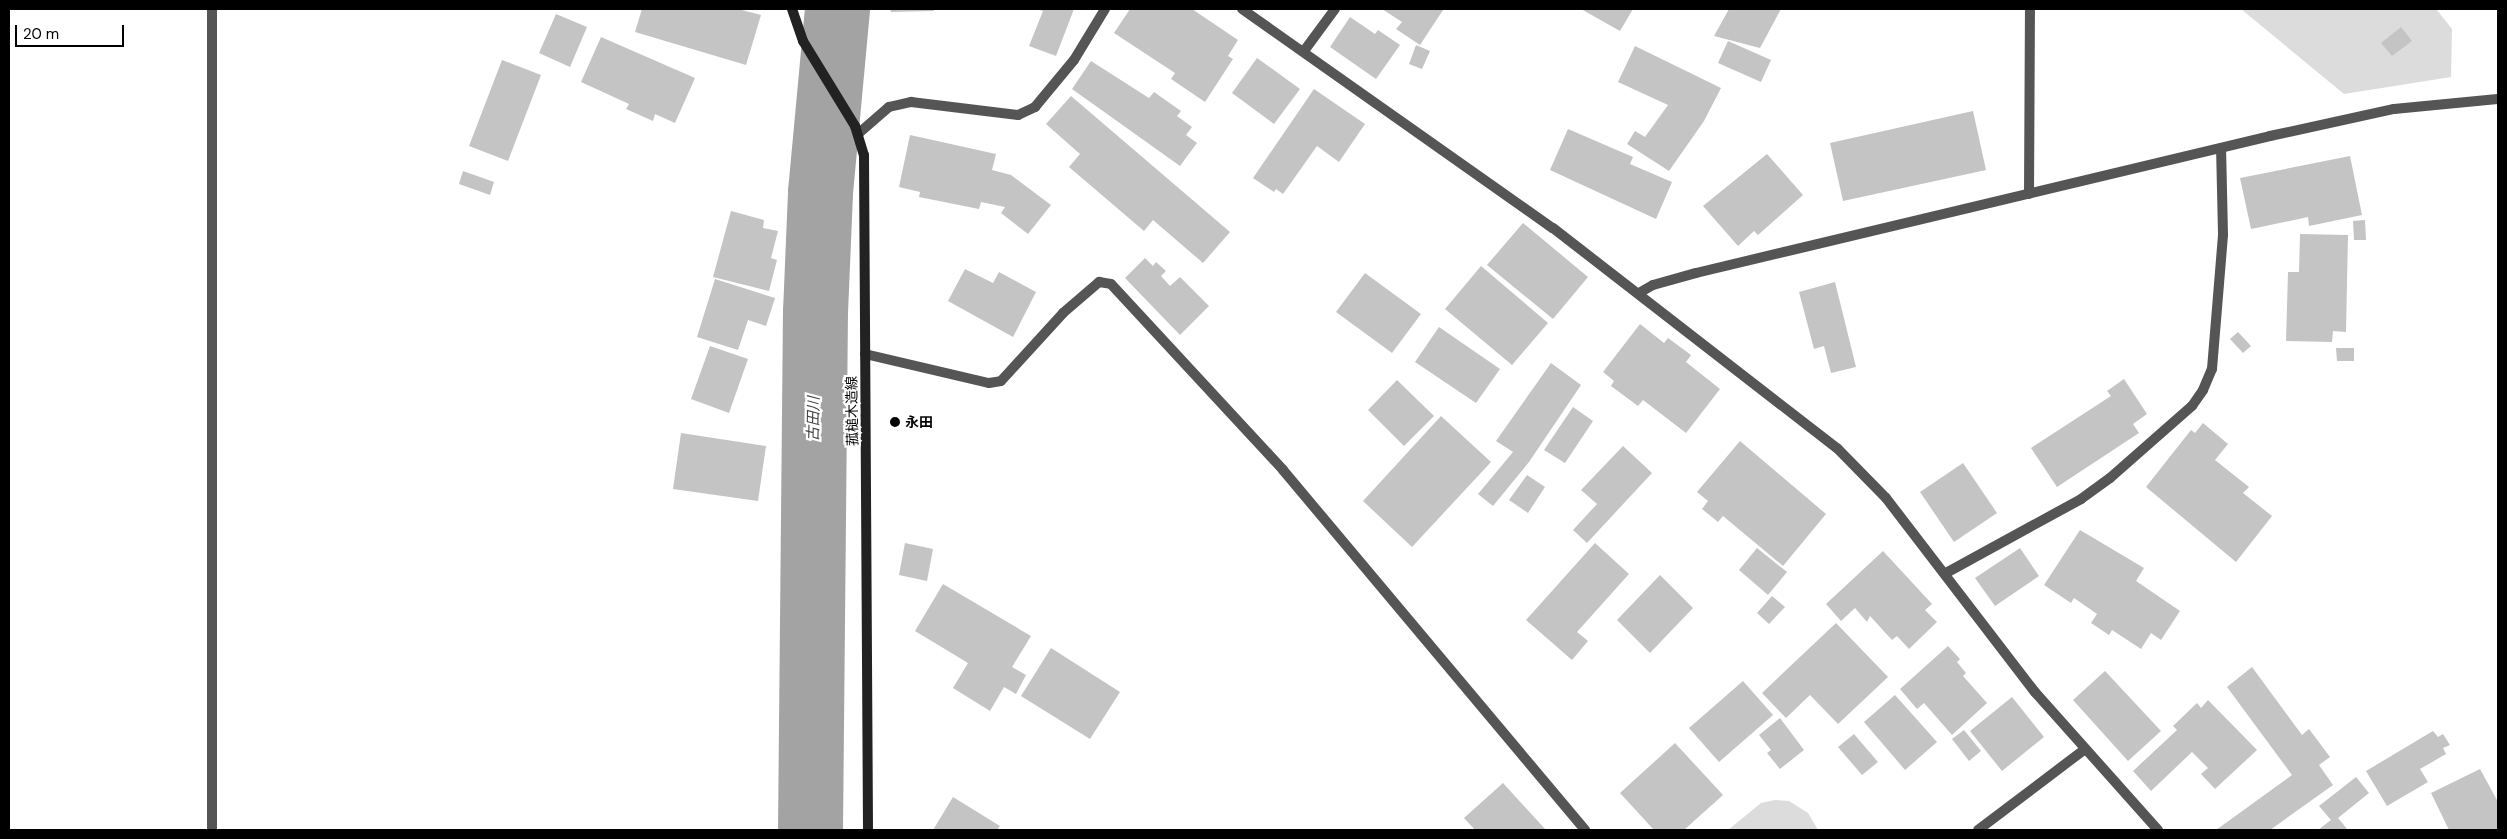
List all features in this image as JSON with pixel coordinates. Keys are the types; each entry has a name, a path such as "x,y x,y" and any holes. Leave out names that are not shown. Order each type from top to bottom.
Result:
{"main road":[{"name":"菰槌木造線","path":"792,9 803,41 857,129 864,155 866,207 868,830"}],"street":[{"path":"212,9 212,830"},
{"path":"857,129 889,107 911,102 1018,115 1035,107 1074,60 1104,9"},
{"path":"1242,9 1304,51 1639,293 1837,448 1886,498 1946,573 2035,692 2158,830"},
{"path":"1304,51 1335,9"},
{"path":"2029,194 2030,9"},
{"path":"1639,293 1653,285 1696,273 2221,148 2394,109 2498,99"},
{"path":"1946,573 2073,503 2110,478 2192,406 2203,390 2212,369 2221,252 2224,190 2221,148"},
{"path":"865,354 989,383 1001,381 1063,313 1099,282 1111,284 1283,470 1585,830"},
{"path":"1978,830 2085,749"}],"shaded area":[{"path":"2241,9 2436,9 2452,29 2451,77 2344,94"},
{"path":"1775,800 1789,801 1808,813 1818,830 1728,830 1761,803"}],"building":[{"path":"642,9 738,9 761,15 746,65 635,32"},
{"path":"890,9 934,9 934,11 891,12"},
{"path":"1037,9 1074,9 1056,56 1029,46 1043,11"},
{"path":"1130,9 1192,9 1238,40 1228,56 1233,59 1205,102 1171,79 1175,73 1114,33"},
{"path":"1382,9 1443,10 1420,45 1396,29 1402,22"},
{"path":"1581,9 1633,9 1620,31"},
{"path":"1729,9 1781,9 1760,48 1714,36"},
{"path":"556,14 587,27 570,67 539,53"},
{"path":"1350,17 1375,34 1378,30 1400,45 1376,79 1330,47"},
{"path":"2401,27 2412,41 2392,56 2381,43"},
{"path":"601,37 695,78 675,123 655,114 653,121 626,109 629,104 581,82"},
{"path":"1728,41 1771,60 1761,82 1718,63"},
{"path":"1416,45 1430,51 1422,69 1409,64"},
{"path":"1635,46 1721,88 1704,121 1669,171 1627,144 1635,131 1645,137 1668,105 1618,82"},
{"path":"1257,58 1300,89 1274,124 1232,93"},
{"path":"502,60 541,75 508,161 469,146"},
{"path":"1091,61 1149,98 1154,92 1181,111 1177,116 1192,127 1186,135 1197,143 1180,166 1072,89"},
{"path":"1314,89 1365,124 1339,162 1317,146 1283,194 1276,189 1274,192 1253,178"},
{"path":"1071,96 1230,232 1203,263 1153,220 1144,231 1069,167 1080,154 1046,124"},
{"path":"1973,111 1986,170 1843,201 1830,143"},
{"path":"1568,129 1633,157 1630,164 1672,182 1656,219 1550,170"},
{"path":"910,135 996,154 992,170 1011,175 1051,205 1028,234 1001,213 1005,207 981,202 979,209 919,197 920,192 899,187"},
{"path":"1767,154 1803,195 1758,235 1754,231 1738,246 1703,206"},
{"path":"2350,156 2362,215 2309,226 2308,217 2251,229 2240,178"},
{"path":"463,171 494,182 490,195 459,184"},
{"path":"731,211 764,220 763,228 778,231 771,258 777,260 769,291 713,277"},
{"path":"2365,220 2366,240 2354,240 2353,221"},
{"path":"1523,223 1588,277 1553,319 1487,265"},
{"path":"2300,234 2348,235 2346,332 2333,331 2332,342 2286,341 2288,272 2299,272"},
{"path":"1145,258 1153,266 1156,262 1166,271 1161,276 1170,286 1180,277 1209,306 1180,335 1125,278"},
{"path":"1481,266 1548,323 1512,365 1445,309"},
{"path":"965,269 993,283 999,272 1036,292 1013,337 948,301"},
{"path":"1365,273 1421,314 1392,353 1336,312"},
{"path":"715,279 775,298 766,326 748,320 738,350 697,337"},
{"path":"1835,282 1856,367 1831,373 1824,346 1814,349 1799,292"},
{"path":"1640,324 1664,343 1668,338 1691,355 1686,362 1720,389 1686,433 1643,400 1638,406 1611,386 1614,381 1603,372"},
{"path":"1439,327 1500,369 1476,403 1415,362"},
{"path":"2238,332 2251,346 2243,353 2230,339"},
{"path":"710,346 748,359 729,413 691,399"},
{"path":"2336,348 2354,348 2354,361 2337,361"},
{"path":"1551,363 1581,385 1529,462 1493,506 1478,494 1513,452 1496,441"},
{"path":"2124,379 2147,414 2133,424 2139,433 2057,487 2031,448 2111,396 2107,391"},
{"path":"1397,380 1434,416 1404,446 1368,410"},
{"path":"1573,407 1593,421 1565,463 1544,450"},
{"path":"1441,416 1491,462 1412,547 1363,501"},
{"path":"2203,423 2228,444 2215,460 2249,487 2243,493 2272,516 2236,562 2146,487 2191,430 2195,433"},
{"path":"681,433 766,446 758,501 673,489"},
{"path":"1740,441 1826,514 1783,566 1723,516 1718,522 1702,509 1708,501 1697,492"},
{"path":"1623,446 1652,473 1587,543 1573,530 1597,504 1581,490"},
{"path":"1963,463 1997,513 1954,542 1920,492"},
{"path":"1527,475 1545,487 1528,513 1509,500"},
{"path":"2080,530 2144,568 2136,581 2180,611 2161,640 2151,633 2141,649 2112,630 2109,635 2091,623 2097,614 2074,598 2071,603 2044,585"},
{"path":"905,543 933,549 927,581 899,575"},
{"path":"1595,543 1629,574 1577,632 1588,641 1572,660 1526,620"},
{"path":"1757,548 1787,572 1768,595 1739,570"},
{"path":"2020,548 2039,576 1995,606 1975,578"},
{"path":"1883,551 1932,604 1925,610 1937,622 1909,649 1897,636 1892,640 1870,616 1867,622 1855,608 1841,621 1826,604"},
{"path":"1660,575 1693,608 1650,653 1617,620"},
{"path":"943,584 1031,636 1012,667 1026,675 1016,694 1004,687 990,711 953,688 968,663 915,631"},
{"path":"1772,596 1785,607 1769,624 1757,613"},
{"path":"1836,623 1888,677 1838,724 1810,695 1786,718 1762,693"},
{"path":"1948,646 1960,659 1957,662 1966,673 1963,676 1987,703 1952,735 1924,703 1917,709 1900,689"},
{"path":"1051,648 1120,692 1090,739 1021,696"},
{"path":"2252,667 2302,735 2309,729 2330,757 2319,765 2333,785 2270,830 2216,830 2292,775 2227,687"},
{"path":"2105,671 2161,731 2128,761 2073,700"},
{"path":"1743,681 1773,715 1719,762 1689,728"},
{"path":"1895,695 1937,742 1905,770 1864,722"},
{"path":"2012,697 2044,737 2002,771 1970,731"},
{"path":"2208,700 2257,750 2215,789 2201,774 2208,768 2192,752 2151,791 2133,771 2177,730 2173,726 2197,703 2201,708"},
{"path":"1780,718 1804,750 1780,769 1767,753 1771,750 1759,735"},
{"path":"1964,730 1981,751 1969,761 1952,739"},
{"path":"2433,731 2438,737 2443,734 2450,745 2443,748 2446,754 2420,769 2428,782 2387,806 2366,771"},
{"path":"1854,734 1878,762 1862,775 1838,747"},
{"path":"1675,743 1723,795 1684,830 1654,830 1620,793"},
{"path":"2480,769 2498,802 2498,830 2449,830 2431,793"},
{"path":"2356,777 2369,793 2338,818 2348,830 2318,830 2331,820 2319,806"},
{"path":"1503,783 1546,830 1475,830 1464,818"},
{"path":"953,797 1000,826 997,830 933,830"}],"waterway":[{"name":"古田川","path":"810,830 815,312 820,192 837,9"}],"place":[{"name":"永田","path":"895,422"}]}
